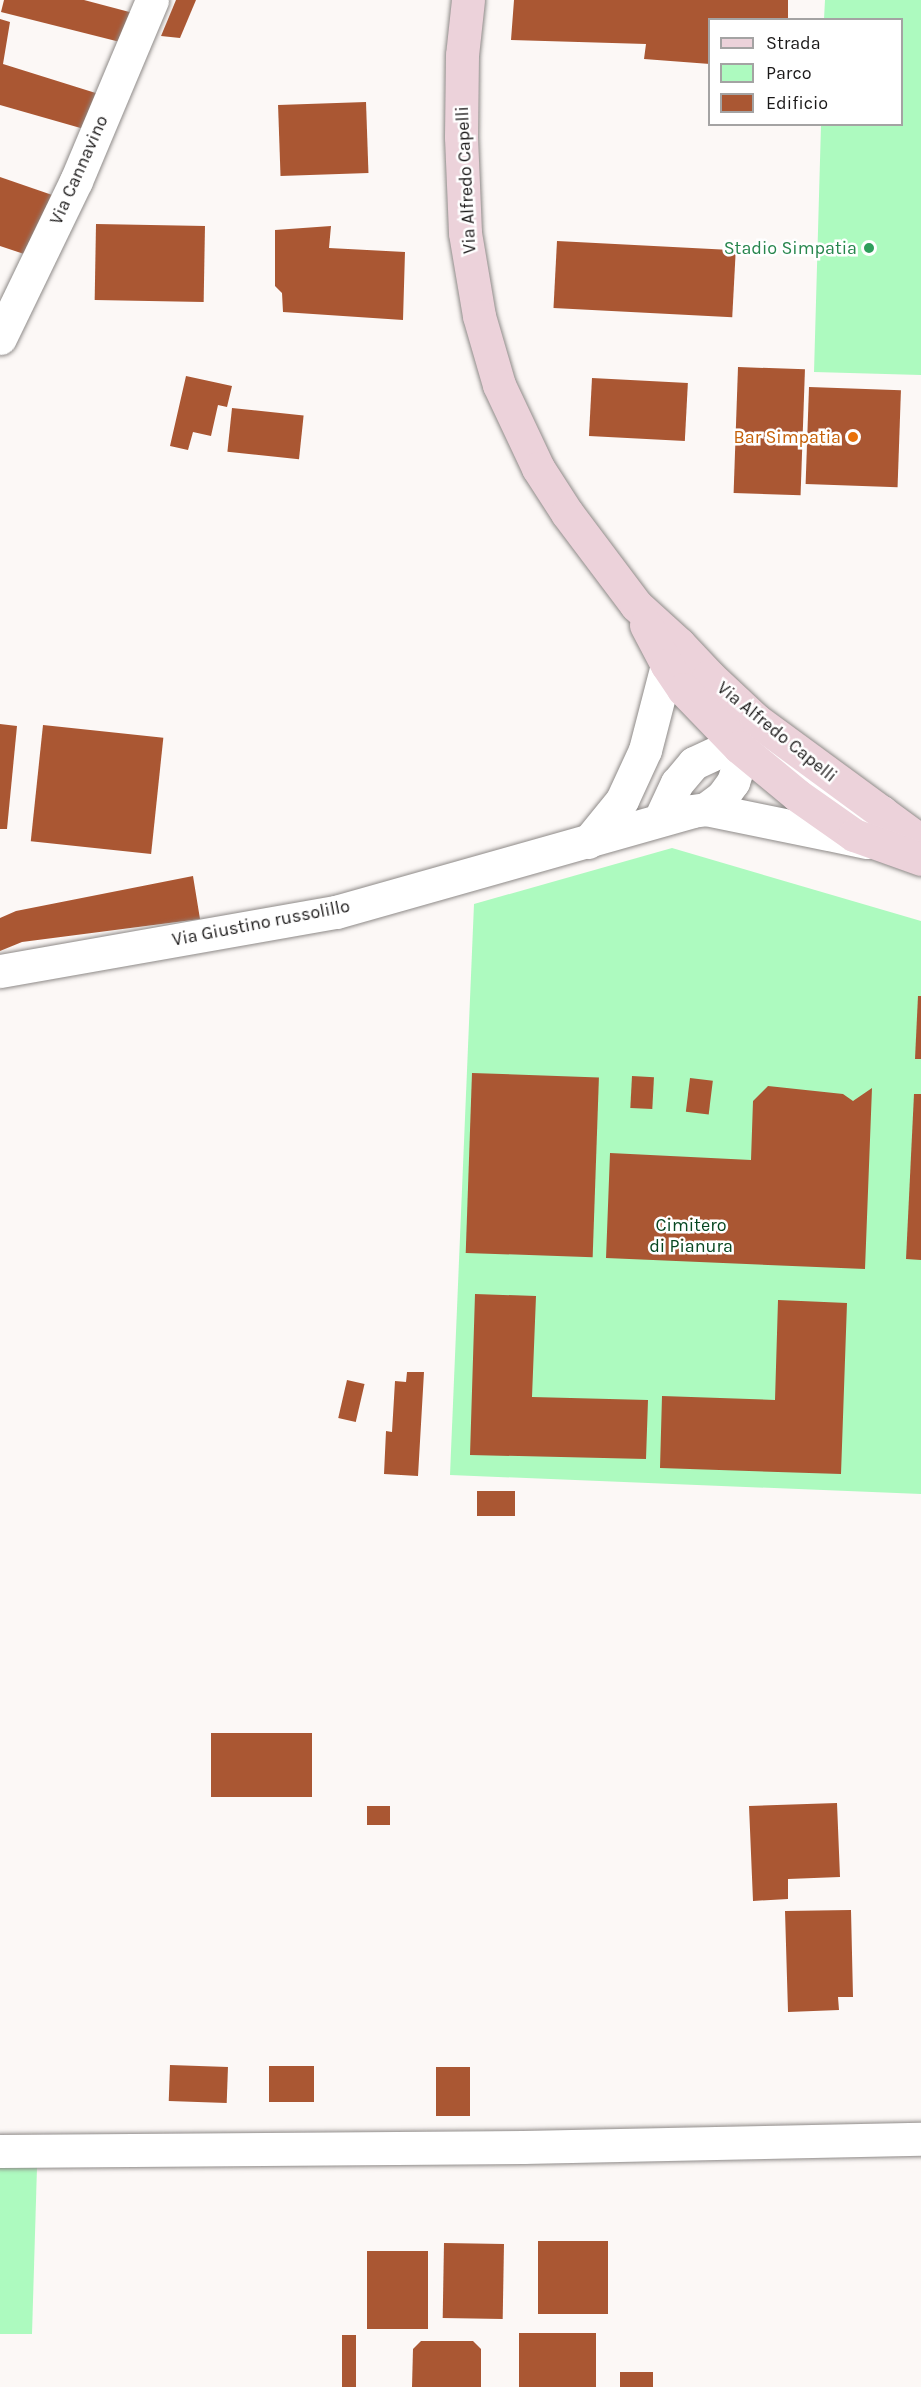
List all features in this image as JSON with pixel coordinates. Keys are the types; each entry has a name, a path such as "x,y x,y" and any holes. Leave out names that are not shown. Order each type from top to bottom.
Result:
{"street":[{"name":"Via Cannavino","path":"0,338 76,181 152,0"},
{"name":"Via Alfredo Capelli","path":"468,0 462,55 461,138 465,232 479,316 499,385 538,468 567,513 673,654 701,710 739,747 797,795 844,828 870,843 921,859"},
{"name":"Via Alfredo Capelli","path":"673,654 756,720 921,841"},
{"path":"588,842 622,800 645,750 673,654"},
{"path":"660,819 677,783 694,763 729,747 739,747 741,758 733,782 722,797 706,809"},
{"name":"Via Alfredo Capelli","path":"739,747 761,750 780,760 839,801 854,808 883,812"},
{"path":"706,809 870,843"},
{"name":"Via Giustino russolillo","path":"0,971 336,912 409,889 588,842 660,819 706,809"},
{"path":"0,2151 535,2146 921,2139"}],"green space":[{"name":"Stadio Simpatia","path":"825,0 921,0 921,375 814,372 821,126 903,126 903,18 824,18"},
{"name":"Cimitero di Pianura","path":"672,848 921,921 921,1494 450,1475 474,904"},
{"path":"37,2167 32,2334 0,2334 0,2168"}],"building":[{"path":"4,0 84,0 137,14 124,43 1,12"},
{"path":"176,0 196,0 180,38 161,36"},
{"path":"514,0 788,0 788,18 708,18 708,64 644,59 646,44 511,40"},
{"path":"0,19 10,22 3,64 102,95 91,131 0,105"},
{"path":"366,102 368,173 281,176 278,105"},
{"path":"0,177 58,197 27,255 0,246"},
{"path":"96,224 205,226 204,302 95,300"},
{"path":"331,226 329,248 405,252 403,320 283,312 282,293 275,286 275,230"},
{"path":"557,241 736,250 732,317 553,308"},
{"path":"738,367 805,369 801,495 734,493"},
{"path":"186,376 232,386 227,407 218,405 211,436 193,432 188,450 170,446"},
{"path":"592,378 688,383 685,441 589,436"},
{"name":"Bar Simpatia","path":"809,387 901,390 898,487 806,484"},
{"path":"232,408 304,416 299,459 227,452"},
{"path":"0,724 17,726 7,829 0,829"},
{"path":"43,725 163,738 151,854 31,841"},
{"path":"193,876 200,919 22,942 0,951 0,918 16,911"},
{"path":"918,996 921,996 921,1059 915,1059"},
{"path":"472,1073 599,1077 593,1257 466,1253"},
{"path":"632,1076 654,1077 652,1109 630,1108"},
{"path":"690,1078 713,1081 709,1115 686,1112"},
{"path":"768,1086 843,1094 853,1101 872,1088 865,1269 606,1258 610,1153 751,1160 753,1101"},
{"path":"914,1094 921,1094 921,1260 906,1259"},
{"path":"475,1294 536,1296 532,1397 648,1400 646,1459 470,1455"},
{"path":"778,1300 847,1303 841,1474 660,1468 662,1396 775,1400"},
{"path":"407,1372 424,1372 418,1476 384,1474 386,1431 392,1432 395,1381 406,1382"},
{"path":"347,1380 365,1384 356,1422 338,1418"},
{"path":"477,1491 515,1491 515,1516 477,1516"},
{"path":"211,1733 312,1733 312,1797 211,1797"},
{"path":"837,1803 840,1877 788,1879 788,1899 753,1901 749,1806"},
{"path":"367,1806 390,1806 390,1825 367,1825"},
{"path":"851,1910 853,1997 838,1997 839,2010 788,2012 785,1911"},
{"path":"170,2065 228,2067 227,2103 169,2101"},
{"path":"269,2066 314,2066 314,2102 269,2102"},
{"path":"436,2067 470,2067 470,2116 436,2116"},
{"path":"538,2241 608,2241 608,2314 538,2314"},
{"path":"444,2243 504,2244 503,2319 443,2318"},
{"path":"367,2251 428,2251 428,2329 367,2329"},
{"path":"519,2333 596,2333 596,2387 519,2387"},
{"path":"342,2335 356,2335 356,2387 342,2387"},
{"path":"421,2341 473,2341 481,2349 481,2387 412,2387 413,2349"},
{"path":"620,2372 653,2372 653,2387 620,2387"}],"place":[{"name":"Stadio Simpatia","path":"869,248"},
{"name":"Bar Simpatia","path":"853,437"}]}
